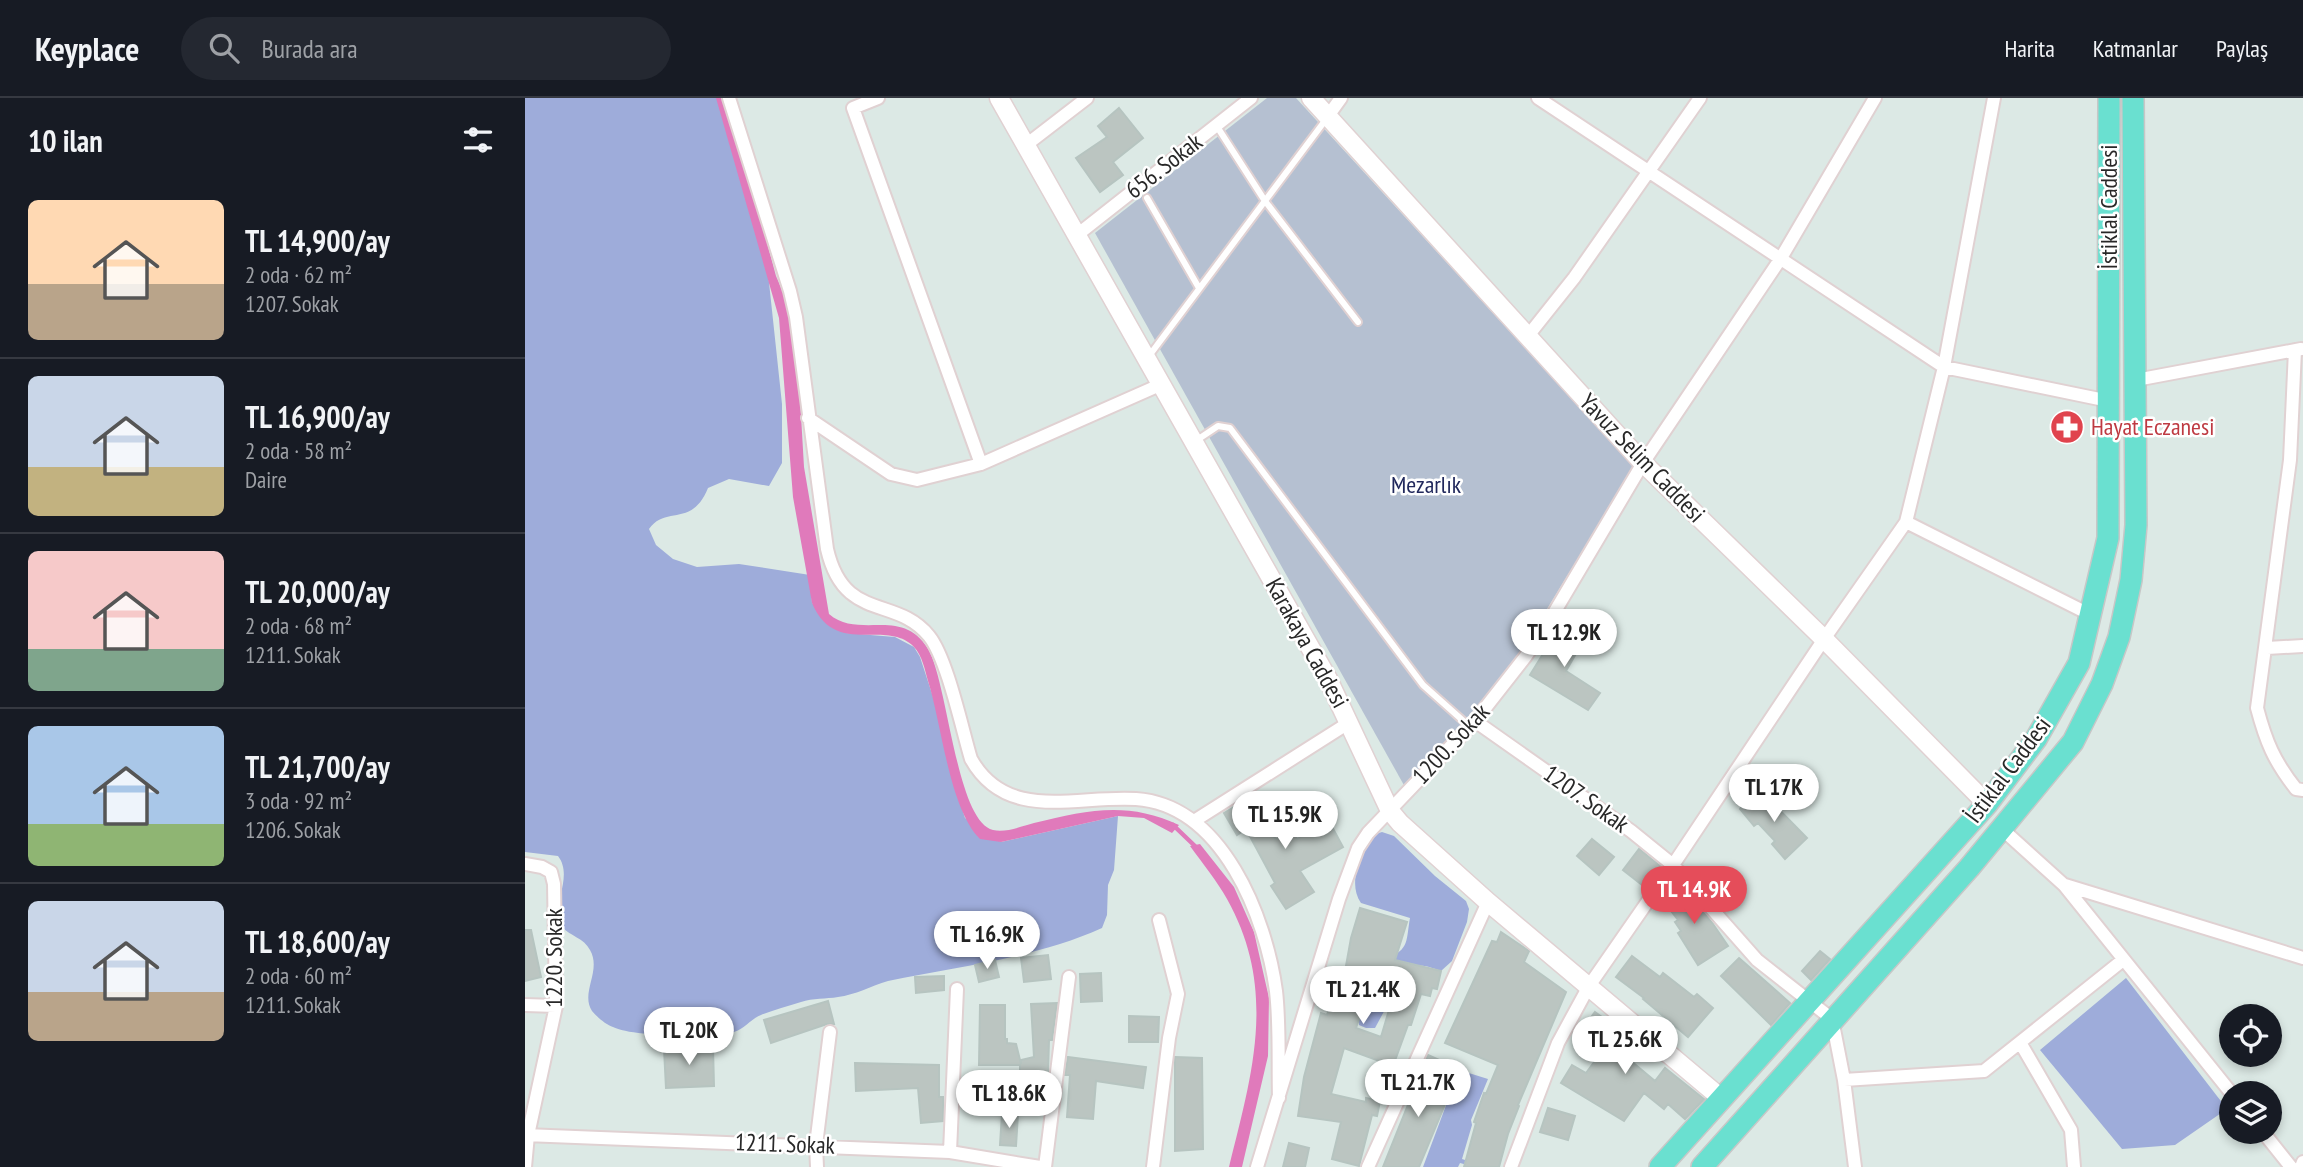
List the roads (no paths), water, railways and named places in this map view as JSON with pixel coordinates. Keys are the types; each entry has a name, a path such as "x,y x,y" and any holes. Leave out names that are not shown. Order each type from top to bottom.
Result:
{"main road":[{"name":"İstiklal Caddesi","path":"1660,1167 1987,804 2036,739 2079,663 2108,538 2109,98"},
{"name":"İstiklal Caddesi","path":"1702,1167 2002,829 2073,742 2102,684 2115,649 2127,601 2133,558 2136,380 2133,98"}],"street":[{"path":"729,98 790,291 800,341 827,549 835,573 857,598 908,619 930,636 942,659 971,759 984,778 1001,792 1023,800 1137,799 1159,804 1194,821 1214,841 1237,873 1268,954 1276,996 1279,1098"},
{"path":"878,98 853,108 981,464"},
{"name":"Karakaya Caddesi","path":"999,98 1328,679 1390,811 1400,824 1488,902 1721,1098"},
{"path":"1026,145 1087,98"},
{"name":"656. Sokak","path":"1077,235 1251,98"},
{"name":"Yavuz Selim Caddesi","path":"1311,98 1643,463 1824,639 1987,804"},
{"path":"1328,116 1341,98"},
{"path":"1538,98 1944,368 2109,401"},
{"path":"1527,337 1574,278 1700,98"},
{"name":"1200. Sokak","path":"1257,1167 1349,868 1358,848 1472,723 1526,656 1643,463 1781,258 1875,98"},
{"path":"1511,1167 1558,1043 1588,986 1906,522 1944,368 1994,98"},
{"path":"2136,380 2299,350 2290,460 2257,708 2276,763 2296,789 2303,790"},
{"path":"808,418 891,474 904,478 930,478 981,464 1162,384"},
{"path":"1906,522 2091,615"},
{"path":"2267,648 2303,646"},
{"path":"1194,821 1350,722"},
{"name":"1207. Sokak","path":"1472,723 1631,831 1673,865 1748,951 1832,1019"},
{"path":"2002,829 2064,885 2221,1081"},
{"name":"1220. Sokak","path":"525,864 542,867 551,872 554,884 556,1006 527,1135 525,1167"},
{"path":"2064,885 2303,958"},
{"path":"1368,1167 1488,902"},
{"path":"1153,1167 1169,1038 1178,994 1159,920"},
{"path":"1844,1080 1984,1071 2123,960"},
{"path":"1045,1167 1069,978"},
{"path":"950,1152 957,989"},
{"path":"525,1005 556,1006"},
{"path":"1832,1019 1844,1080 1855,1167"},
{"path":"817,1167 816,1145 830,1032"},
{"path":"2021,1044 2071,1130 2074,1167"},
{"name":"1211. Sokak","path":"527,1135 950,1152 1040,1167"},
{"path":"2273,1144 2291,1167"},
{"path":"2301,1167 2303,1161"}],"lane":[{"path":"1147,358 1328,116"},
{"path":"1216,125 1265,201 1358,322"},
{"path":"1147,198 1199,288"},
{"path":"1195,442 1218,426 1230,428 1423,685 1472,723"}],"waterway":[{"path":"1173,825 1197,848"}],"place":[{"name":"Hayat Eczanesi","path":"2067,427"}],"park label":[{"name":"Mezarlık","path":"1426,485"}]}
